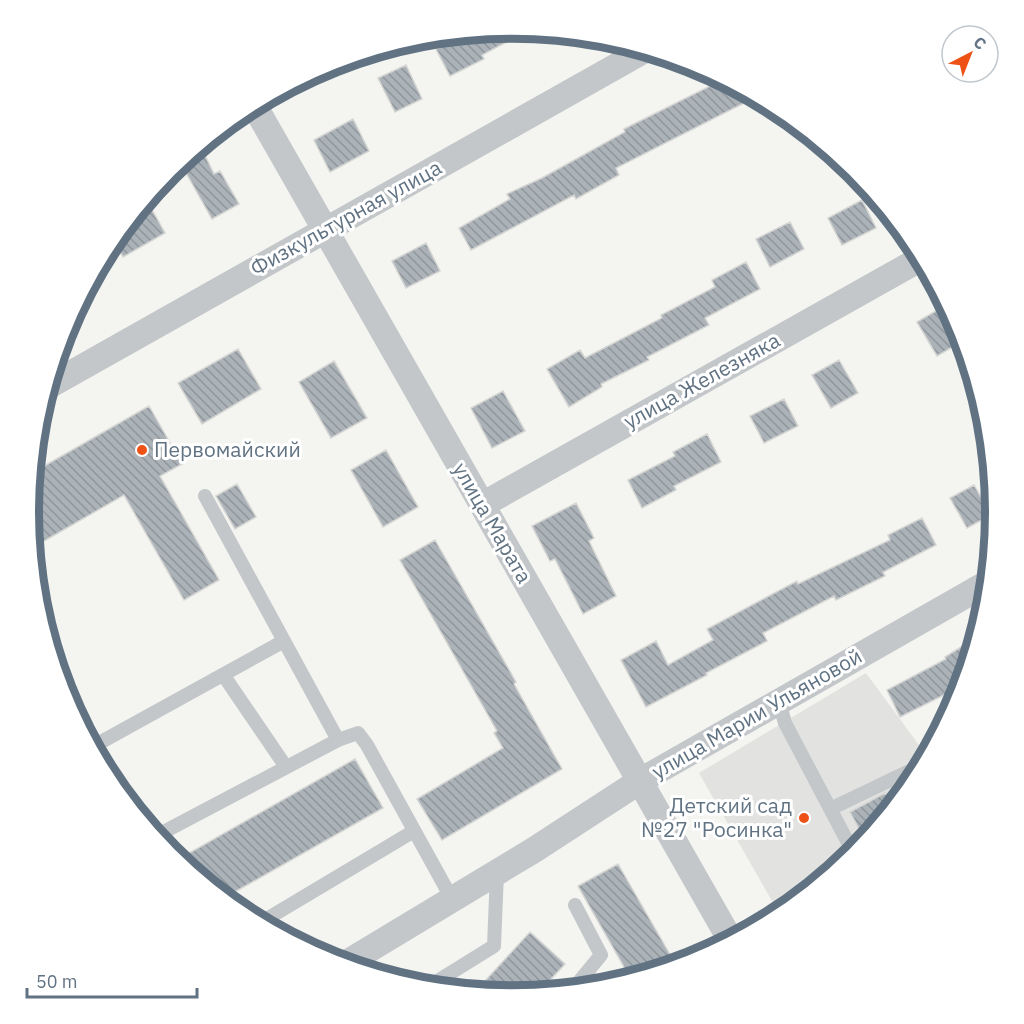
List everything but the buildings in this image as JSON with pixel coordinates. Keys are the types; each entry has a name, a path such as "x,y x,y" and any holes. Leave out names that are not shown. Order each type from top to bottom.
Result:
{"street":[{"name":"Физкультурная улица","path":"58,381 635,55"},
{"name":"улица Марата","path":"259,113 726,934"},
{"name":"улица Железняка","path":"482,505 914,263"},
{"name":"улица Марии Ульяновой","path":"355,958 497,872 640,781 979,588"}],"lane":[{"path":"205,496 338,740"},
{"path":"99,743 284,641"},
{"path":"224,676 286,767"},
{"path":"779,702 785,723 848,844"},
{"path":"164,832 338,740 358,733 368,745 452,899"},
{"path":"830,809 907,772"},
{"path":"269,918 414,831"},
{"path":"440,979 494,946 497,872"},
{"path":"575,905 601,955 580,980"}],"shaded area":[{"name":"Детский сад №27 \"Росинка\"","path":"866,673 919,745 926,742 905,775 868,824 824,868 774,905 699,773"}],"place":[{"name":"Первомайский","path":"142,450"},
{"name":"Детский сад №27 \"Росинка\"","path":"804,818"}]}
